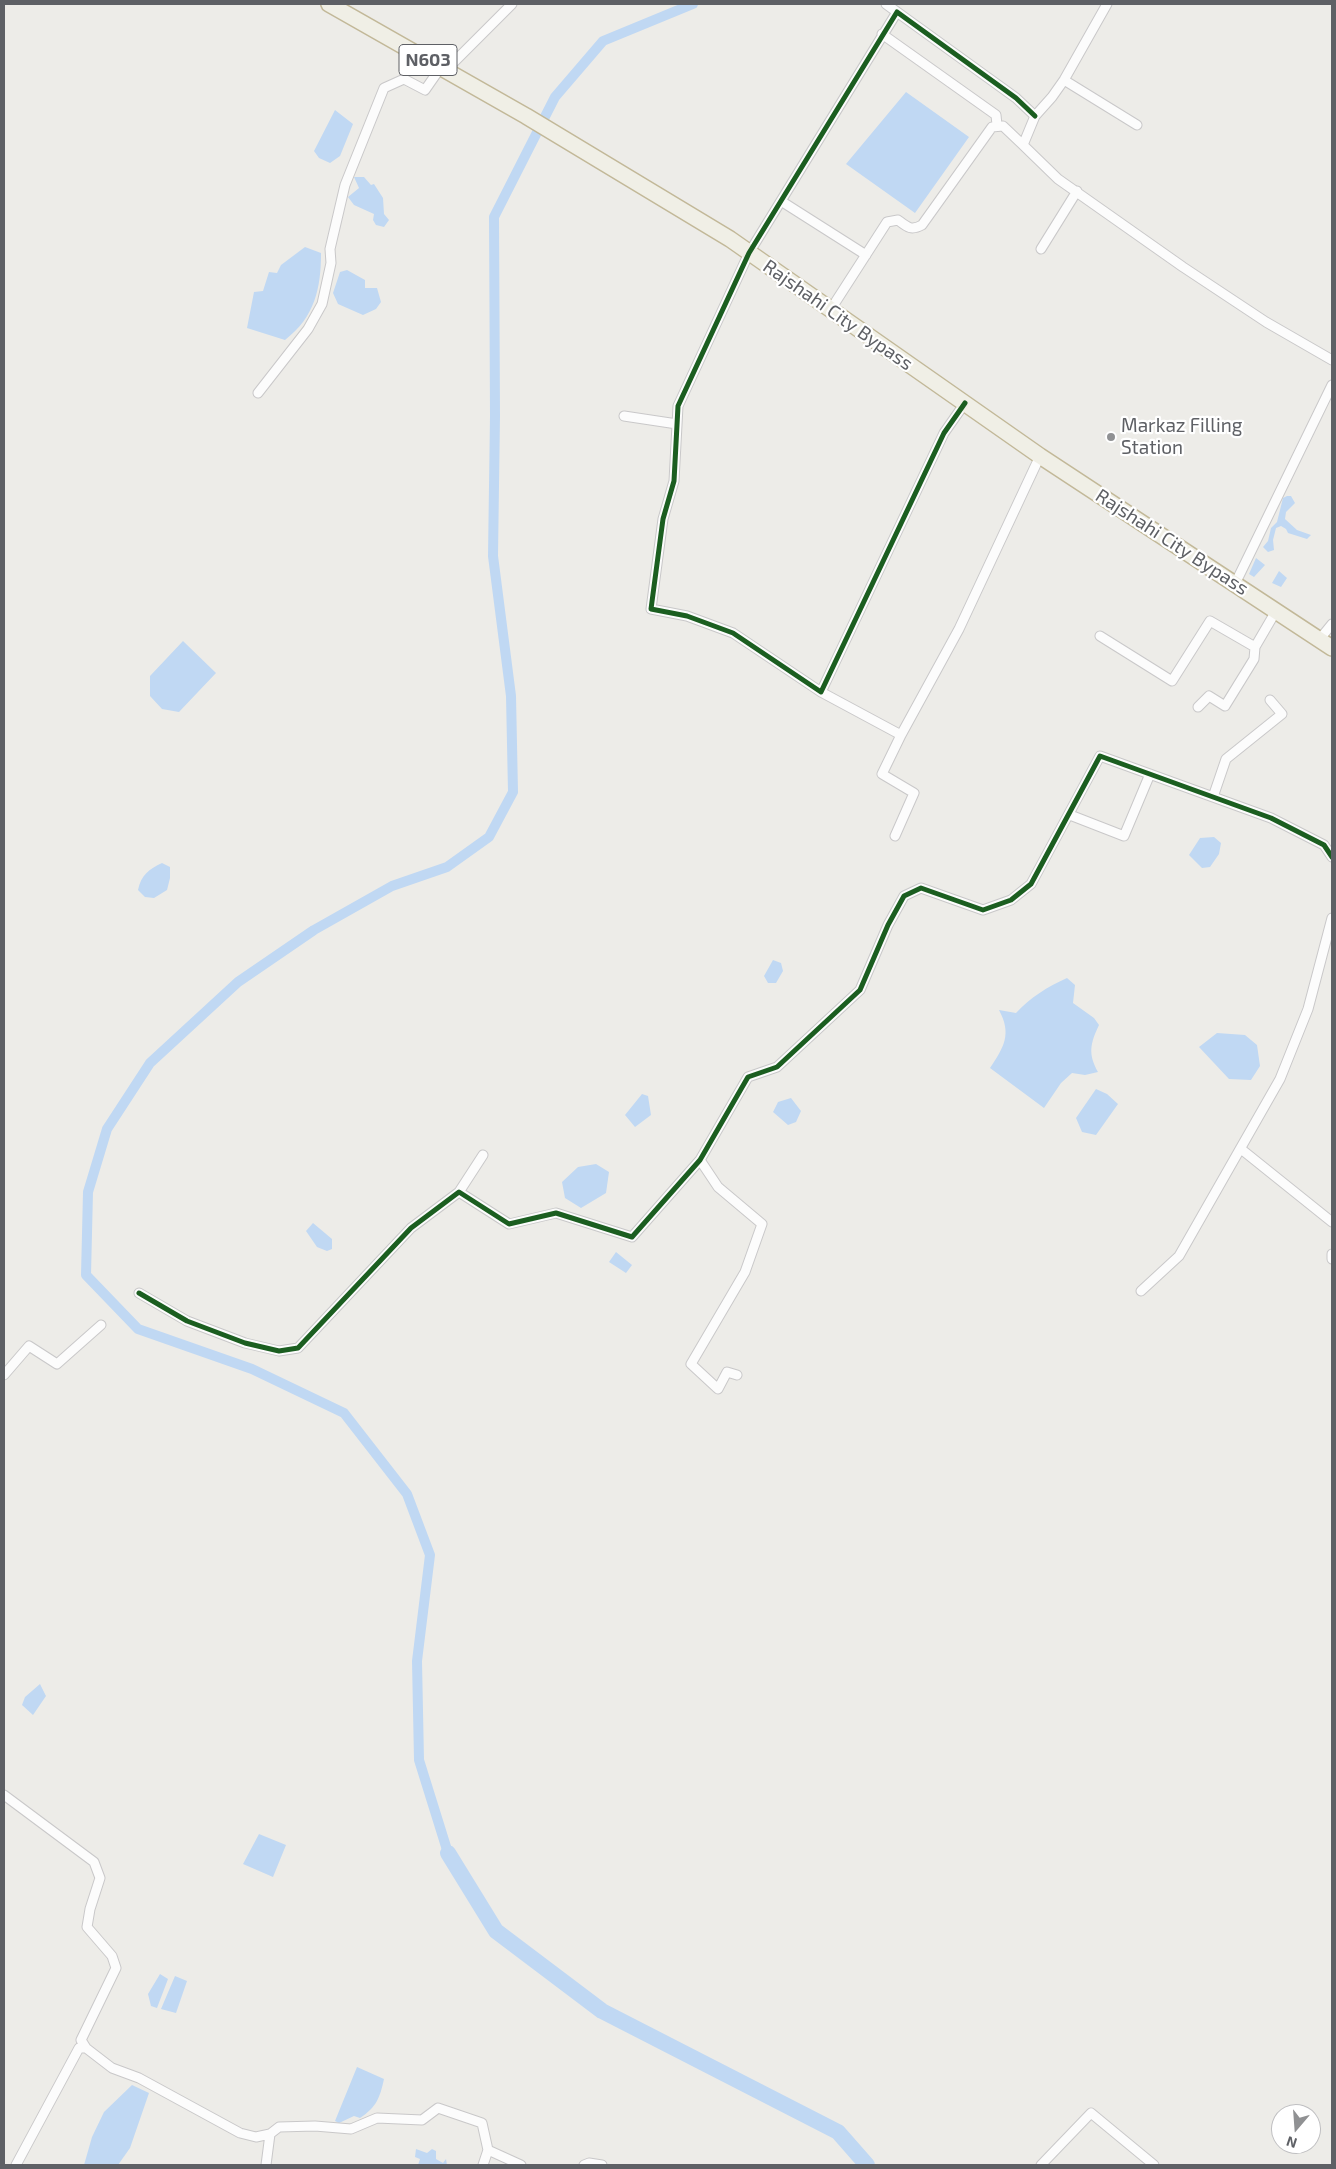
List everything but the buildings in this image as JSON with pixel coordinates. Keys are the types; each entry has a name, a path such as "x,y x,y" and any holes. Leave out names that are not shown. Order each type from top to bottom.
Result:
{"highway":[{"name":"Rajshahi City Bypass","path":"329,4 526,116 730,239 1040,456 1332,648"}],"street":[{"path":"258,393 308,329 322,304 331,263 330,249 345,185 384,88 404,79 425,90 443,69 512,4"},
{"path":"886,4 1016,98 1034,116"},
{"path":"1023,145 1034,116 1052,97 1064,80 1107,4"},
{"path":"897,12 749,254 678,406 674,481 663,519 650,609 687,616 733,633 821,692 901,735"},
{"path":"882,34 996,115 997,125"},
{"path":"1064,80 1137,125"},
{"path":"831,309 887,222 898,220 908,228 916,228 922,224 992,127 997,125 1003,126 1058,179 1266,322 1332,360"},
{"path":"1041,249 1077,191"},
{"path":"781,201 866,255"},
{"path":"1235,584 1332,385"},
{"path":"821,692 944,433 965,403"},
{"path":"624,416 677,424"},
{"path":"895,836 914,793 882,774 901,735 959,629 1040,456"},
{"path":"1198,707 1209,696 1225,706 1254,660 1255,647 1276,611"},
{"path":"1100,636 1172,681 1210,621 1255,647"},
{"path":"1319,640 1332,624"},
{"path":"1213,797 1226,759 1282,714 1270,700"},
{"path":"459,1192 509,1224 556,1213 632,1237 700,1160 748,1077 777,1067 860,990 888,925 904,896 921,888 983,910 1011,900 1031,884 1070,815 1100,756 1271,818 1324,845 1332,857"},
{"path":"1070,815 1124,836 1150,774"},
{"path":"1141,1292 1179,1256 1280,1079 1308,1009 1332,918"},
{"path":"1327,938 1332,947"},
{"path":"1241,1149 1332,1222"},
{"path":"139,1293 187,1321 245,1343 279,1351 298,1348 412,1228 459,1192 483,1155"},
{"path":"700,1160 718,1187 762,1224 745,1272 691,1364 718,1389 727,1372 737,1375"},
{"path":"1332,1254 1332,1260"},
{"path":"4,1375 29,1346 58,1364 101,1325"},
{"path":"4,1795 94,1862 100,1878 90,1909 87,1927 112,1956 116,1968 81,2040 86,2048 112,2068 139,2078 240,2133 256,2137 270,2134 279,2127 315,2126 351,2129 377,2118 422,2120 438,2108 482,2123 488,2150 483,2165"},
{"path":"16,2165 79,2048 86,2048"},
{"path":"1041,2165 1091,2113 1154,2165"},
{"path":"266,2165 270,2134"},
{"path":"488,2150 521,2165"},
{"path":"584,2165 589,2163 602,2165"}],"water":[{"path":"906,92 969,137 915,213 846,164"},
{"path":"335,110 353,124 340,156 330,163 319,158 314,151"},
{"path":"354,177 364,177 371,185 374,184 383,198 384,214 389,220 384,227 376,225 373,220 374,214 354,205 348,197 359,188"},
{"path":"305,247 321,253 321,266 318,290 310,312 303,322 285,340 247,328 254,292 263,291 269,272 277,273 281,265"},
{"path":"347,270 365,280 365,288 377,288 381,302 376,309 363,315 338,304 333,293 340,272"},
{"path":"1291,496 1295,503 1286,512 1285,519 1297,530 1311,535 1307,539 1288,533 1281,526 1276,528 1273,540 1274,550 1268,552 1263,547 1268,541 1271,528 1277,522 1283,498"},
{"path":"1256,558 1265,565 1254,577 1249,574"},
{"path":"1279,571 1287,578 1281,587 1272,583"},
{"path":"183,641 216,673 179,712 162,709 150,696 150,676"},
{"path":"1214,837 1221,843 1219,854 1210,867 1202,868 1189,855 1200,838"},
{"path":"162,863 170,867 167,890 154,898 145,897 138,890 143,876 149,870"},
{"path":"773,960 781,963 783,971 776,983 768,983 764,976"},
{"path":"1067,978 1075,985 1073,1003 1094,1018 1099,1025 1091,1049 1098,1072 1085,1075 1072,1073 1061,1083 1044,1108 990,1068 1005,1040 1005,1026 999,1010 1016,1013 1040,993"},
{"path":"1217,1033 1245,1035 1257,1045 1260,1066 1251,1080 1229,1079 1199,1047"},
{"path":"1096,1089 1107,1094 1118,1104 1096,1135 1082,1132 1076,1118"},
{"path":"642,1094 648,1096 651,1115 635,1127 625,1115"},
{"path":"791,1098 801,1111 796,1122 788,1125 773,1112 778,1102"},
{"path":"596,1164 609,1172 606,1193 581,1208 565,1198 562,1182 578,1167"},
{"path":"313,1223 332,1239 332,1249 327,1251 317,1247 306,1231"},
{"path":"616,1252 632,1265 626,1273 609,1262"},
{"path":"40,1684 46,1696 33,1715 22,1705 25,1697"},
{"path":"259,1834 286,1845 273,1877 243,1864"},
{"path":"160,1974 168,1979 157,2008 151,2006 148,1994"},
{"path":"175,1976 187,1981 176,2013 161,2009"},
{"path":"357,2067 384,2079 381,2091 374,2106 366,2114 360,2118 354,2116 339,2123 335,2121"},
{"path":"132,2085 149,2093 130,2148 118,2165 84,2165 92,2137 104,2112"},
{"path":"416,2149 427,2153 432,2149 436,2151 436,2159 443,2163 446,2159 447,2165 418,2165 420,2159 415,2157"}],"waterway":[{"path":"448,1853 419,1760 417,1661 430,1555 407,1494 344,1413 252,1369 138,1329 86,1275 88,1192 107,1129 150,1063 238,982 314,930 392,886 447,867 489,837 513,792 511,696 493,556 495,416 494,217 555,97 603,41 693,4"},
{"path":"448,1853 496,1931 602,2011 838,2132 867,2165"}],"cycle path":[{"path":"965,403 944,433 821,692 733,633 687,616 651,609 663,519 674,481 678,406 749,253 897,12 1016,98 1035,116"},
{"path":"139,1293 187,1321 245,1343 279,1351 298,1348 411,1228 459,1192 509,1224 556,1213 632,1237 700,1160 748,1077 777,1067 860,990 888,925 904,896 921,888 983,910 1011,900 1031,884 1100,756 1271,818 1324,845 1332,857"}],"place":[{"name":"Markaz Filling Station","path":"1111,437"}]}
